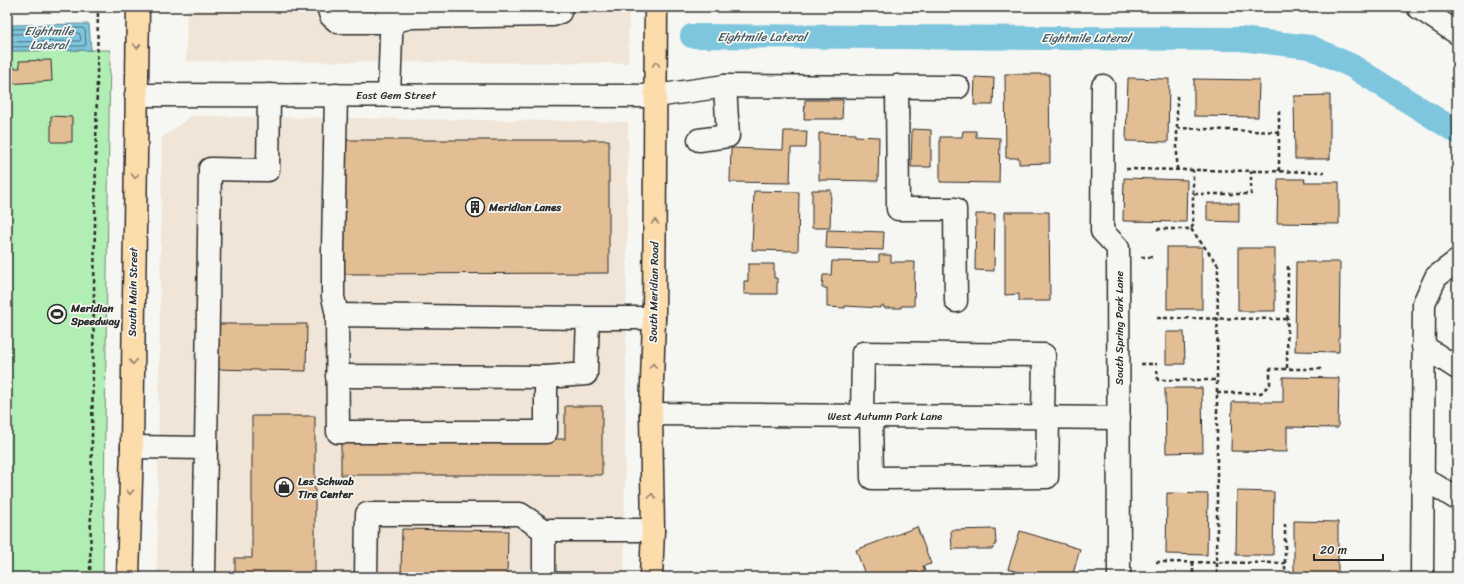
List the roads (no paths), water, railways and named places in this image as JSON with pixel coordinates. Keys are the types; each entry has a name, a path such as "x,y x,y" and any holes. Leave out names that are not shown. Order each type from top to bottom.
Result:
{"main road":[{"name":"South Main Street","path":"128,577 132,447 138,7"},
{"name":"South Meridian Road","path":"651,577 651,414 654,318 656,7"}],"street":[{"path":"328,7 331,16 338,22 392,15 411,17 553,15 560,12 561,7"},
{"path":"1418,7 1457,33"},
{"path":"389,95 392,15"},
{"name":"East Gem Street","path":"136,95 656,96 725,86 958,87"},
{"path":"698,140 728,136 725,86"},
{"path":"897,86 898,209 955,209 956,301"},
{"name":"South Spring Park Lane","path":"1103,86 1102,231 1118,248 1119,577"},
{"path":"204,577 210,169 268,170 269,95"},
{"path":"336,95 333,258 336,314 338,432 546,432 546,377"},
{"path":"1422,577 1424,303 1436,277 1457,261"},
{"path":"336,314 654,318"},
{"path":"337,376 546,377 586,374 588,318"},
{"path":"1423,346 1457,368"},
{"path":"863,353 1044,355 1046,418 1047,477 872,478 863,353"},
{"name":"West Autumn Park Lane","path":"651,414 1119,418"},
{"path":"132,447 206,448"},
{"path":"1422,476 1457,499"},
{"path":"366,577 367,514 520,514 544,530 652,530"},
{"path":"544,530 544,577"}],"water":[{"name":"Eightmile Lateral","path":"89,24 91,50 7,51 7,25"}],"waterway":[{"name":"Eightmile Lateral","path":"692,36 1240,39 1310,47 1352,66 1457,132"}],"place":[{"name":"Meridian Lanes","path":"475,207"},
{"name":"Meridian Speedway","path":"57,314"},
{"name":"Les Schwab Tire Center","path":"284,487"}]}
